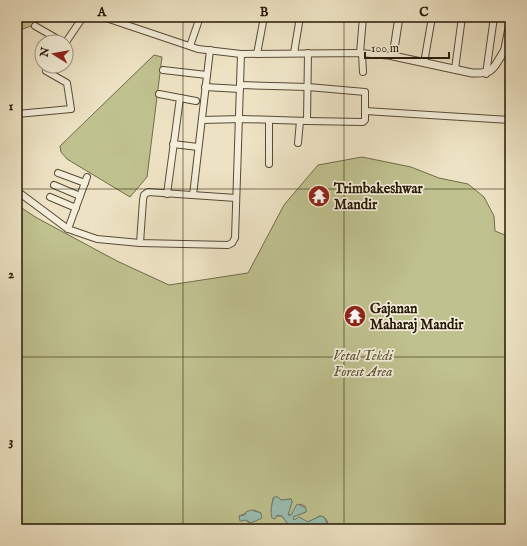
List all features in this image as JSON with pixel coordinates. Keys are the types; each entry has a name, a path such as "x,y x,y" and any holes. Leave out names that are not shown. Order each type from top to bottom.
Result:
{"street":[{"path":"70,34 83,17"},
{"path":"103,17 190,46 210,50 241,54 361,53 393,56 486,74 493,69 507,52 510,20"},
{"path":"190,46 200,17"},
{"path":"257,54 264,17"},
{"path":"294,53 300,17"},
{"path":"362,72 361,53 363,17"},
{"path":"393,56 399,17"},
{"path":"424,63 432,17"},
{"path":"455,69 462,17"},
{"path":"486,74 494,17"},
{"path":"35,26 50,34"},
{"path":"193,195 210,50"},
{"path":"307,121 308,53"},
{"path":"17,191 35,207 68,229 97,239 140,243 230,244 235,238 241,54"},
{"path":"163,70 207,75"},
{"path":"17,114 71,109 67,83 51,74"},
{"path":"202,120 238,119 363,122 365,111 365,92 308,87 205,87"},
{"path":"159,94 196,101"},
{"path":"167,194 180,98"},
{"path":"365,111 510,120"},
{"path":"269,120 269,164"},
{"path":"298,143 300,121"},
{"path":"173,144 198,147"},
{"path":"58,173 85,183"},
{"path":"68,229 88,177"},
{"path":"54,185 80,196"},
{"path":"140,243 144,195 153,192 236,198"},
{"path":"50,197 76,208"}],"green space":[{"path":"17,17 40,17 37,24 17,31"},
{"path":"154,55 162,57 147,177 130,197 67,159 61,152 60,146"},
{"name":"Vetal Tekdi Forest Area","path":"362,157 411,167 439,178 468,184 484,197 494,216 495,231 510,237 510,529 330,529 324,517 320,516 308,522 298,519 294,520 292,517 306,512 305,506 300,504 291,515 288,515 292,502 291,499 280,500 277,497 273,498 271,511 276,516 282,516 293,529 17,529 17,205 37,218 117,261 169,285 248,273 284,205 318,165","holes":["254,510 261,513 258,519 250,523 239,516"]}],"water":[{"path":"274,497 278,497 281,500 291,499 292,502 288,515 291,515 297,504 306,508 306,512 293,517 294,520 299,517 308,522 320,516 324,517 330,529 293,529 282,516 277,515 275,519 272,518 271,511 273,499"},
{"path":"251,510 261,513 262,518 251,523 246,520 240,521 239,516 245,515 246,512"}],"place":[{"name":"Trimbakeshwar Mandir","path":"319,196"},
{"name":"Gajanan Maharaj Mandir","path":"355,316"}]}
